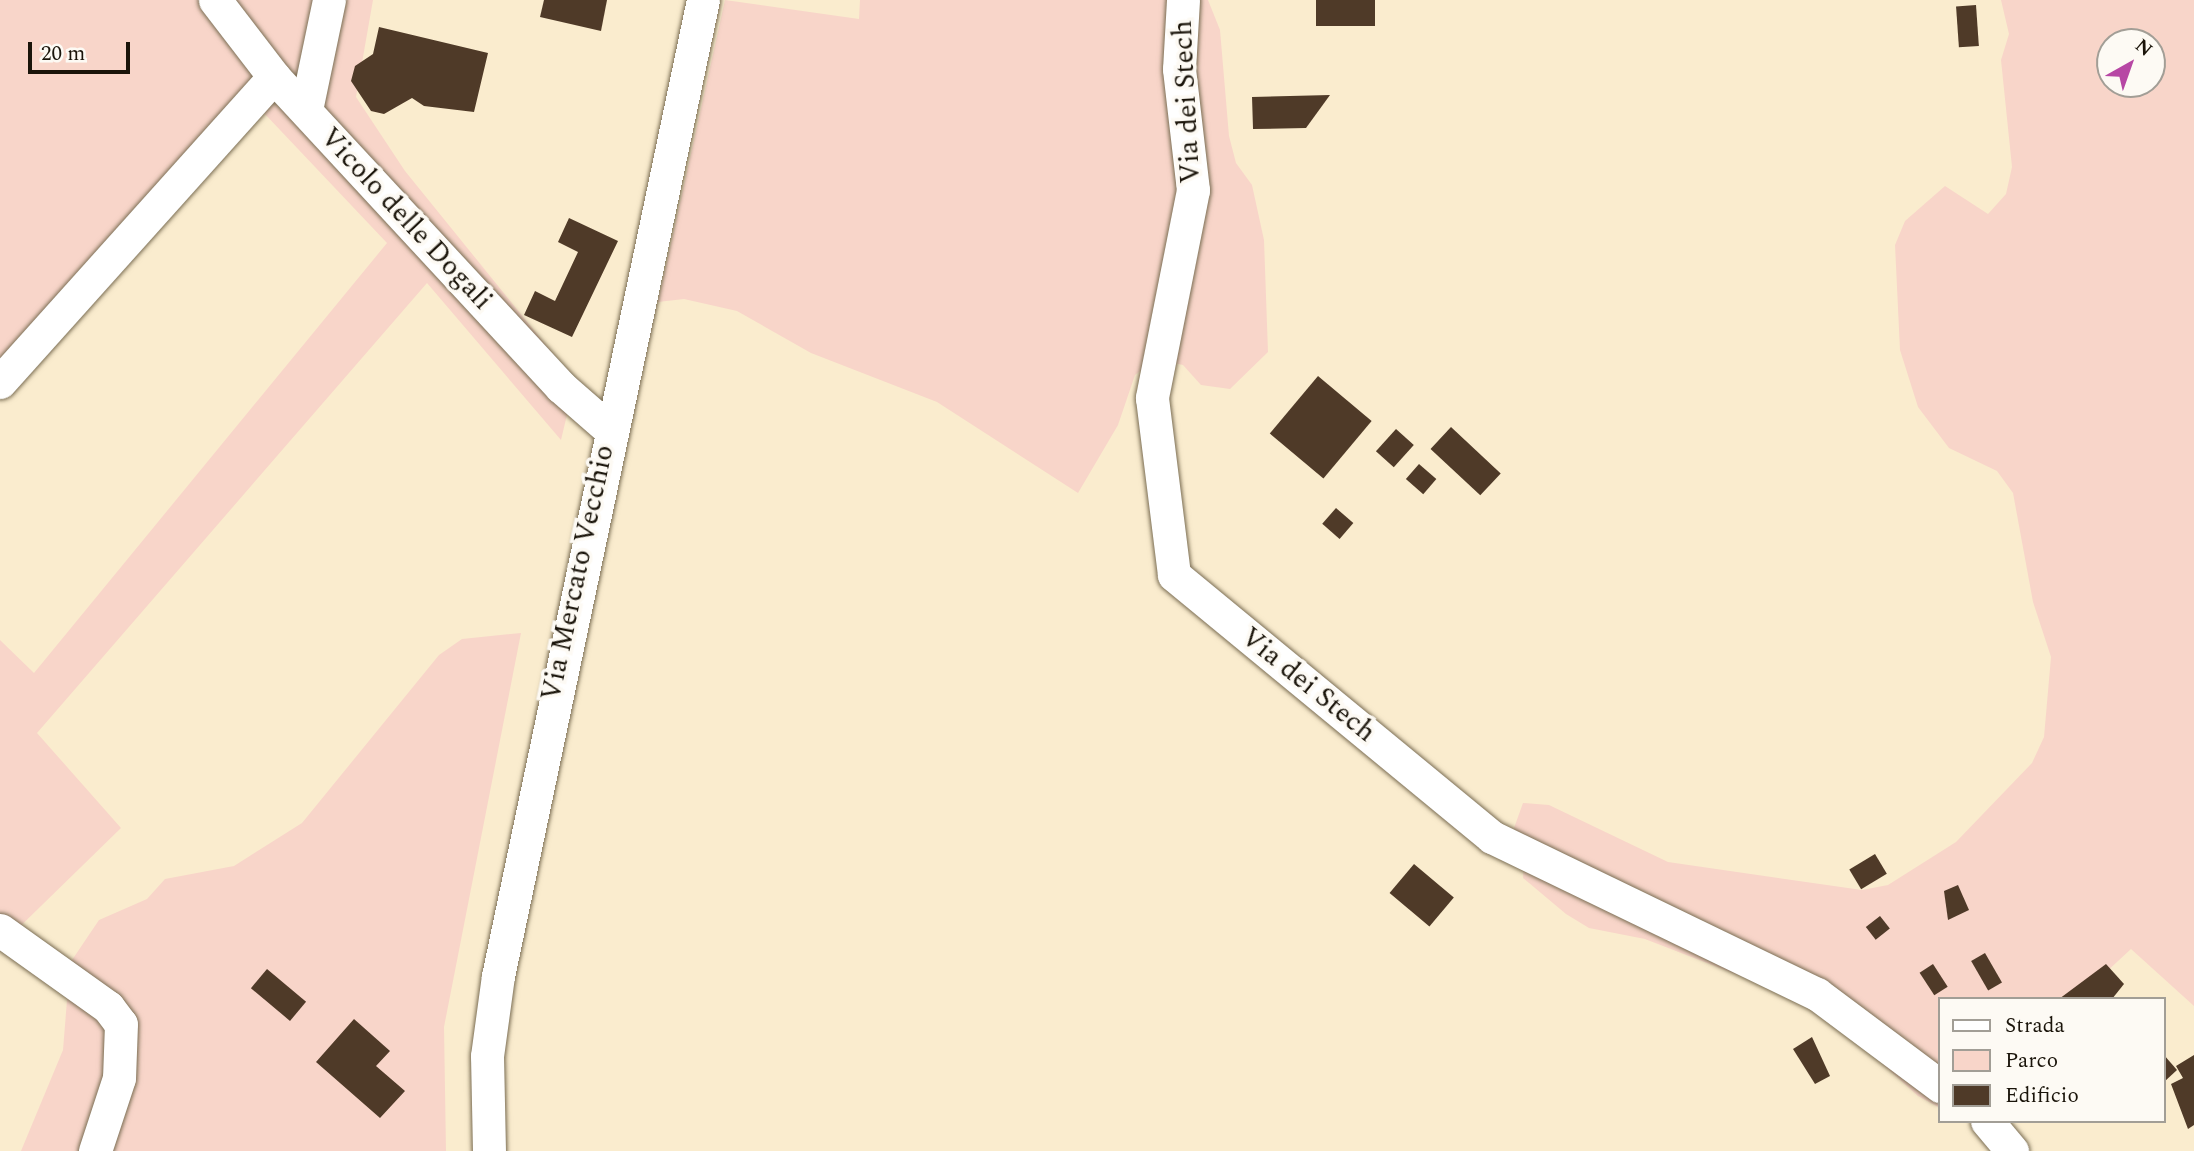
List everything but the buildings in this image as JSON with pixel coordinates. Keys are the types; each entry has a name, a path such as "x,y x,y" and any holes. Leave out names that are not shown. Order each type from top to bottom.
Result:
{"street":[{"name":"Vicolo delle Dogali","path":"215,0 274,77 561,387 608,428"},
{"path":"306,110 329,0"},
{"name":"Via Mercato Vecchio","path":"489,1151 487,1056 498,976 608,428 703,0"},
{"name":"Via dei Stech","path":"1183,0 1180,69 1193,190 1152,398 1174,575 1492,837 1817,994 1938,1085"},
{"path":"0,382 274,77"},
{"path":"0,930 108,1007 121,1024 119,1078 95,1151"},
{"path":"1989,1123 2012,1151"}],"green space":[{"path":"0,0 373,0 356,97 405,171 575,381 561,440 427,283 37,733 121,828 0,946 0,640 34,673 387,243 243,91 0,368"},
{"path":"725,0 859,19 860,0 1208,0 1220,30 1229,136 1236,163 1252,185 1264,240 1268,352 1230,389 1201,385 1183,365 1156,359 1135,375 1118,425 1078,493 937,402 811,353 737,311 684,299 658,302"},
{"path":"2001,0 2194,0 2194,1006 2131,949 2079,997 1938,997 1938,1107 1918,1096 1818,1006 1645,939 1589,928 1566,914 1523,878 1525,852 1514,828 1523,803 1549,805 1668,862 1862,890 1888,885 1956,842 2032,763 2044,737 2051,657 2033,602 2013,493 1997,471 1949,448 1918,407 1900,350 1895,245 1905,221 1945,186 1988,214 2006,194 2012,167 2001,60 2009,34"},
{"path":"521,633 444,1027 446,1151 21,1151 63,1050 70,963 99,920 147,899 165,879 234,866 302,823 439,655 462,639"}]}
